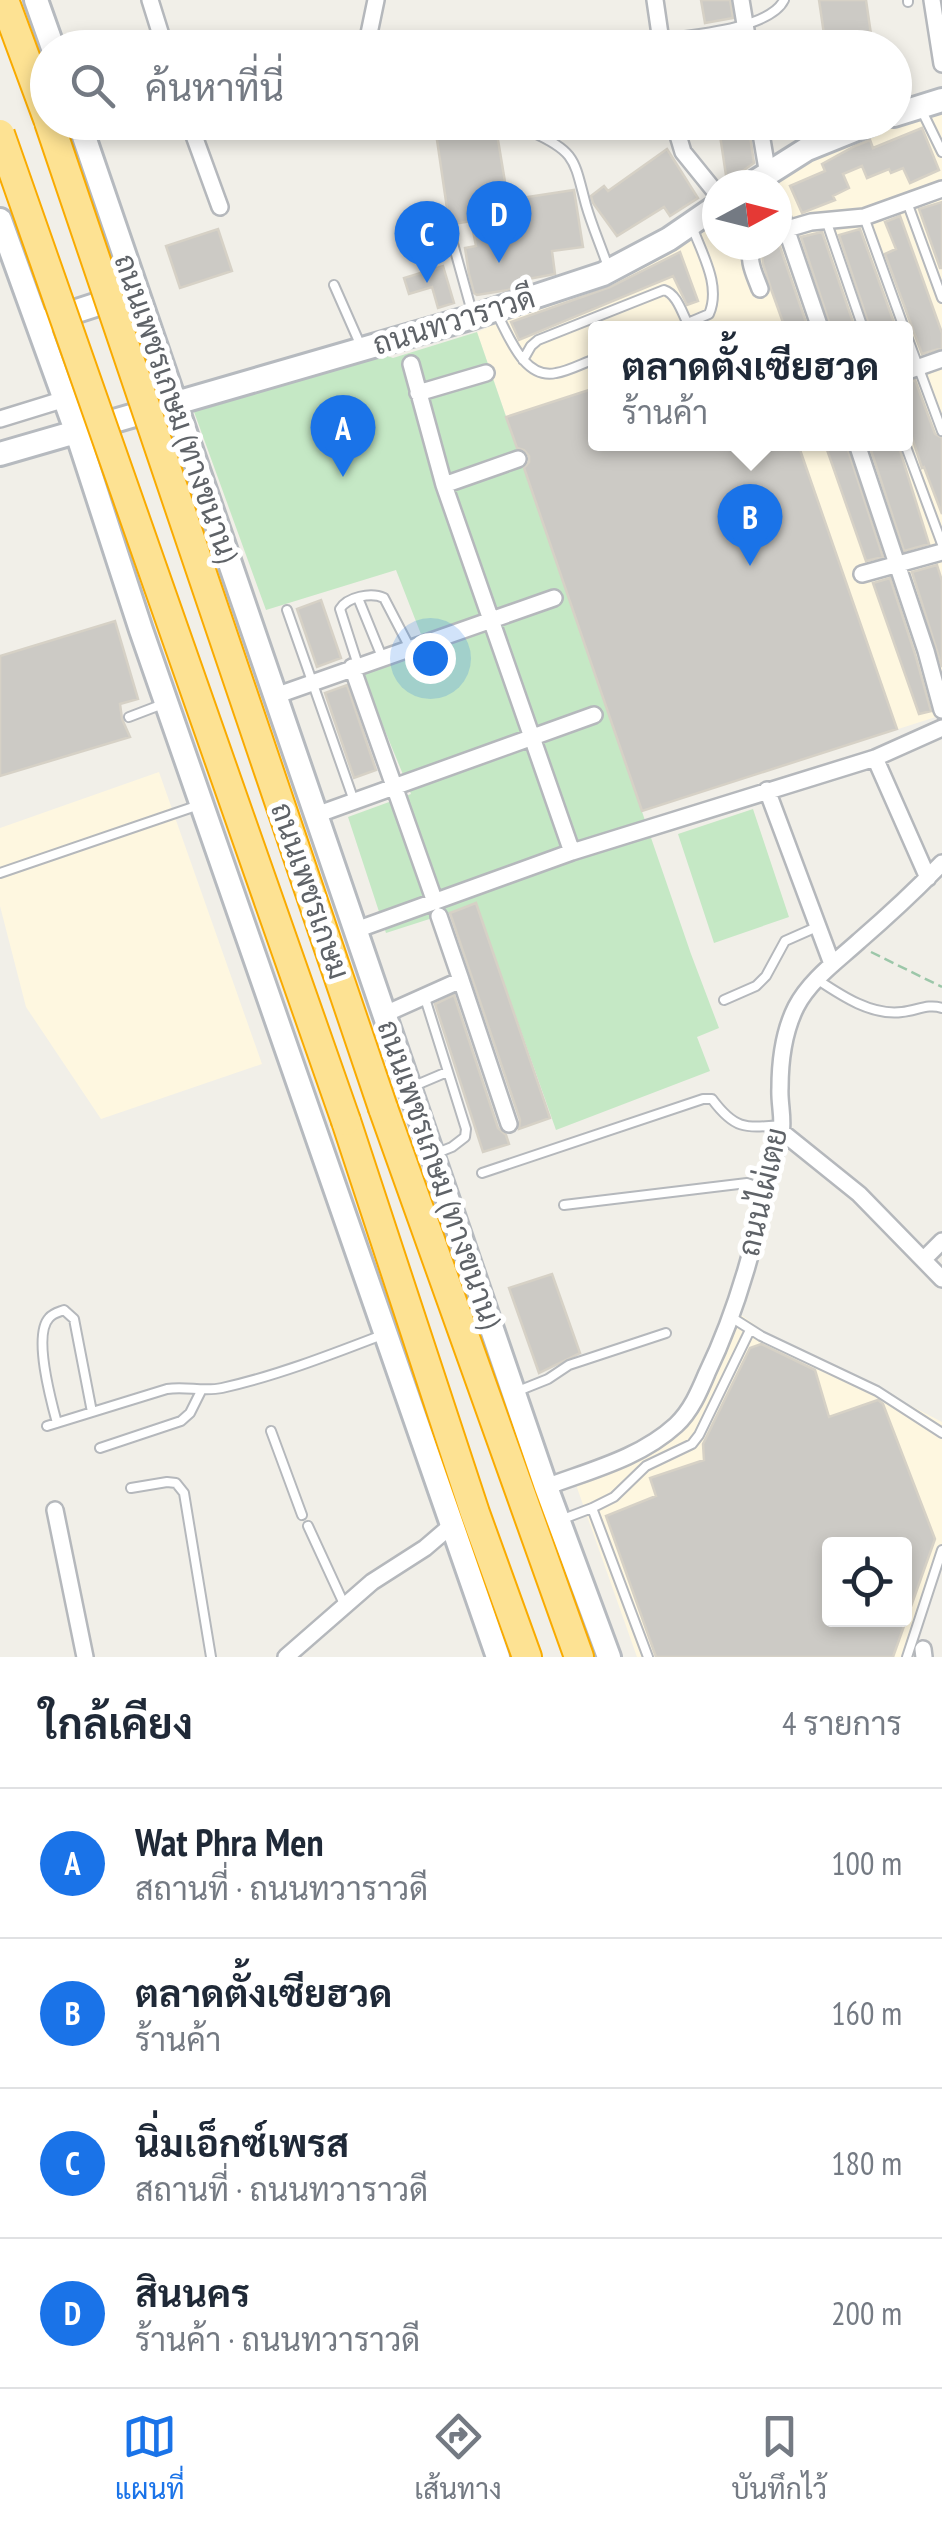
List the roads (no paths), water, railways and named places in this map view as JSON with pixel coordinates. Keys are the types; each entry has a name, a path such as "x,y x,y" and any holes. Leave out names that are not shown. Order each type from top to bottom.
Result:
{"highway":[{"name":"ถนนเพชรเกษม","path":"4,0 30,72"},
{"name":"ถนนเพชรเกษม","path":"0,134 346,1121 469,1495 527,1657"},
{"name":"ถนนเพชรเกษม","path":"54,140 383,1108 579,1657"}],"main road":[{"path":"36,0 47,30"},
{"name":"ถนนเพชรเกษม (ทางขนาน)","path":"85,140 608,1657"},
{"path":"779,170 808,149 830,140"},
{"name":"ถนนทวาราวดี","path":"0,454 484,313 610,271 702,216"},
{"path":"0,220 78,432 167,703 498,1657"},
{"path":"37,324 136,292"}],"street":[{"path":"150,0 159,30"},
{"path":"370,30 376,0"},
{"path":"655,0 659,30"},
{"path":"741,0 746,30"},
{"path":"932,0 942,64"},
{"path":"195,140 220,208"},
{"path":"679,140 683,152 702,178"},
{"path":"760,140 761,170"},
{"path":"792,227 864,217 942,189"},
{"path":"792,255 817,321"},
{"path":"751,260 760,289"},
{"path":"913,370 942,360"},
{"path":"411,364 444,486 572,852"},
{"path":"418,392 486,372"},
{"path":"0,420 65,399"},
{"path":"859,451 942,710"},
{"path":"444,486 518,459"},
{"path":"862,574 942,552"},
{"path":"275,696 554,598"},
{"path":"355,666 509,1124"},
{"path":"316,815 594,715"},
{"path":"356,930 437,909 572,852 876,758 942,728"},
{"path":"876,758 928,878"},
{"path":"767,790 832,964"},
{"name":"ถนนไผ่เตย","path":"546,1486 627,1458 664,1435 690,1409 714,1359 755,1240 782,1128 780,1087 788,1025 806,992 832,964 942,863"},
{"path":"384,1014 462,980"},
{"path":"782,1128 860,1194 942,1278"},
{"path":"924,1259 942,1242"},
{"path":"55,1510 85,1657"},
{"path":"286,1657 372,1582 425,1548 453,1524"},
{"path":"308,1638 312,1657"}],"lane":[{"path":"720,30 776,12 784,0"},
{"path":"931,104 942,152"},
{"path":"549,140 573,160 610,271"},
{"path":"907,202 942,298"},
{"path":"864,217 902,321"},
{"path":"826,220 861,321"},
{"path":"691,224 713,285 714,303 709,314 694,321"},
{"path":"449,229 484,313 523,360 544,374 588,362"},
{"path":"334,285 362,348"},
{"path":"523,360 538,340 664,290 670,292 686,321"},
{"path":"913,372 942,430"},
{"path":"907,451 942,544"},
{"path":"355,666 340,609 345,602 369,595 384,598 410,648"},
{"path":"358,598 382,657"},
{"path":"286,610 354,801"},
{"path":"129,716 167,703"},
{"path":"0,874 202,804"},
{"path":"724,1000 756,986 785,941 819,926"},
{"path":"818,980 845,997 885,1013 933,1005 942,1008"},
{"path":"424,996 466,1129 465,1137 452,1148 433,1155"},
{"path":"410,1088 447,1072"},
{"path":"482,1173 703,1099 712,1099 736,1125 782,1128"},
{"path":"564,1205 747,1184 767,1190"},
{"path":"92,1412 74,1319 64,1310 46,1321 43,1338 52,1424 92,1412 167,1388 222,1388 386,1333"},
{"path":"730,1317 878,1391 942,1432"},
{"path":"559,1520 614,1497 646,1466 692,1444 750,1330"},
{"path":"514,1393 569,1366 666,1333"},
{"path":"100,1448 181,1421 190,1413 200,1391"},
{"path":"271,1431 302,1515"},
{"path":"131,1488 167,1482 176,1483 184,1493 211,1657"},
{"path":"592,1508 648,1657"},
{"path":"308,1526 345,1604"},
{"path":"908,1657 942,1551"},
{"path":"930,1586 942,1590"}],"place":[{"name":"สินนคร","path":"499,263"},
{"name":"นิ่มเอ็กซ์เพรส","path":"427,283"},
{"name":"Wat Phra Men","path":"343,477"},
{"name":"ตลาดตั้งเซียฮวด","path":"750,566"}]}
